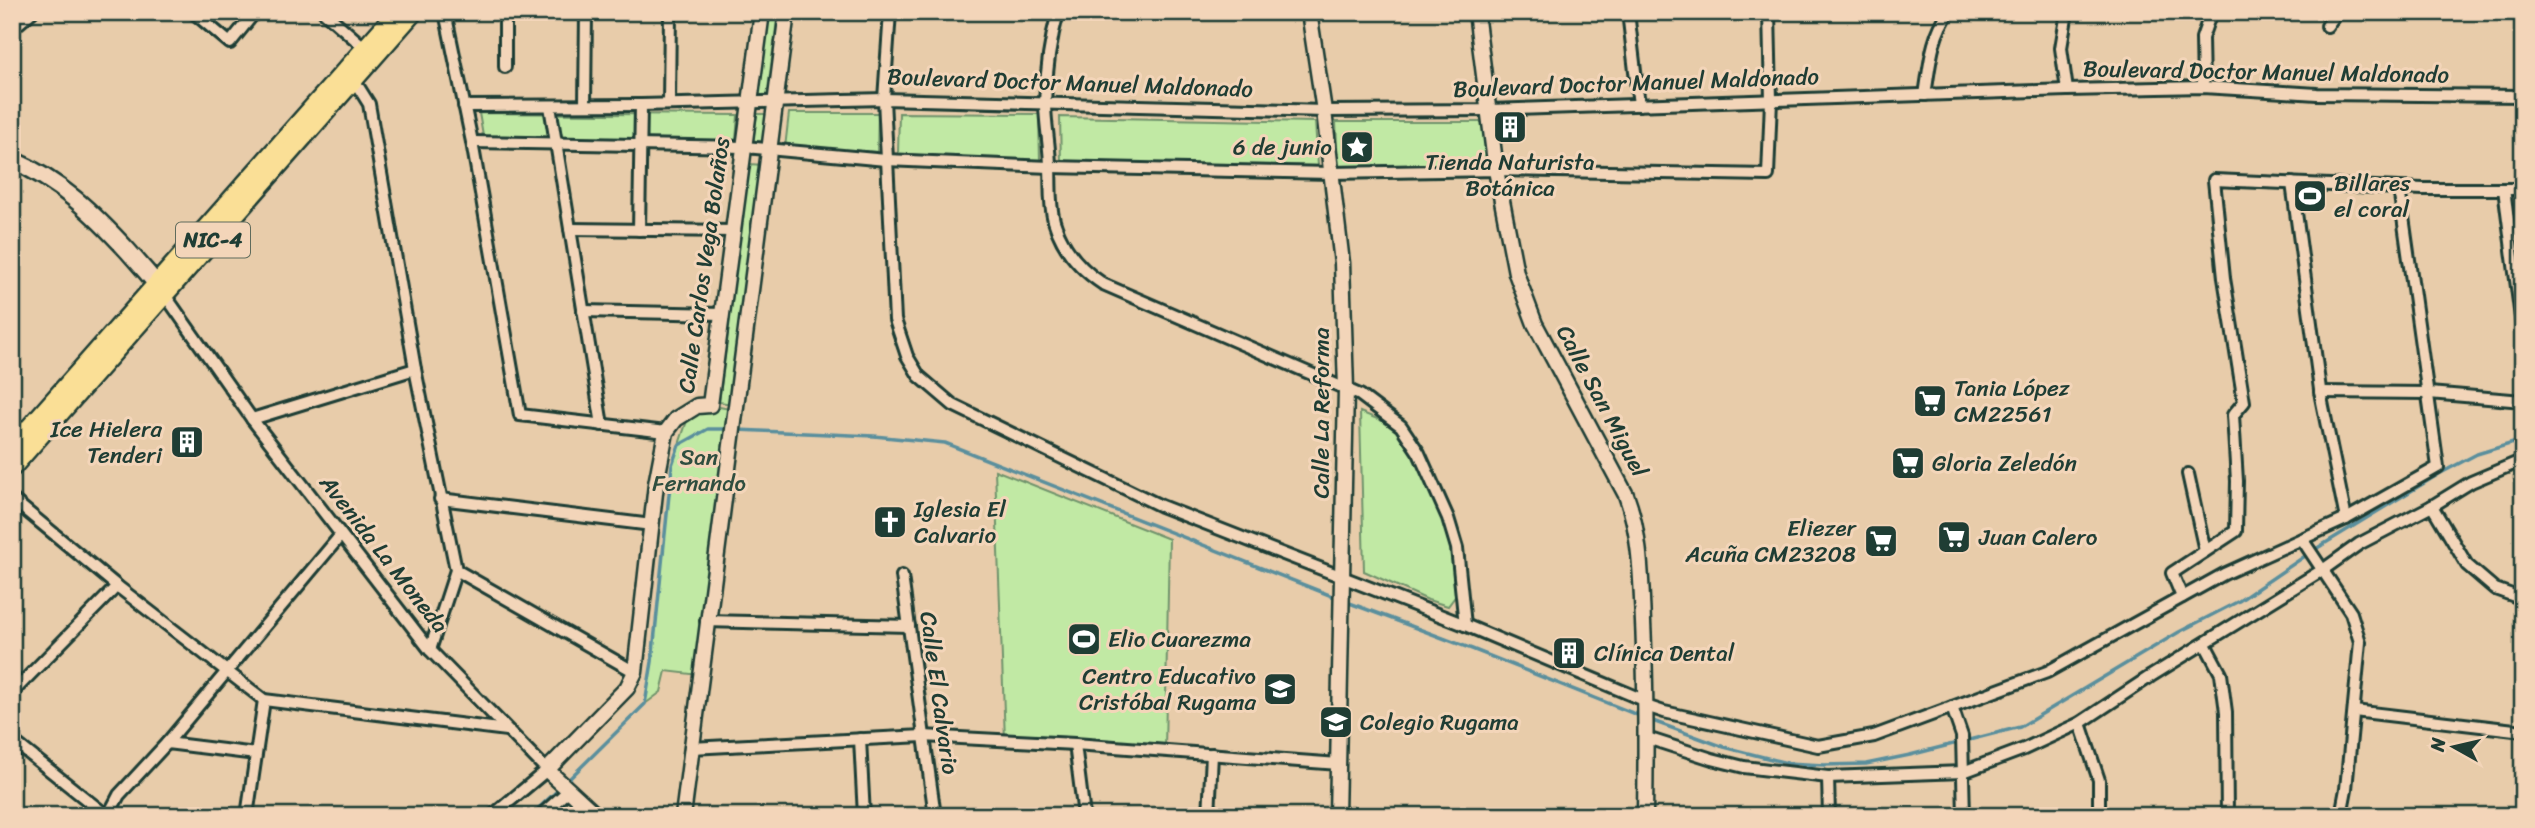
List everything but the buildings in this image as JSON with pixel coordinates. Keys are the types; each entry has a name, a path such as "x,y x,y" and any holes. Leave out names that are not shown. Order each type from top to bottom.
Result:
{"highway":[{"name":"NIC-4","path":"12,467 397,12"},
{"name":"NIC-4","path":"12,448 354,80 413,12"}],"main road":[{"path":"12,160 64,190 93,213 160,289"}],"street":[{"path":"12,30 32,12"},
{"path":"193,12 230,43 255,12"},
{"path":"324,12 365,48"},
{"path":"445,12 472,142 520,415 666,432 635,672 627,688 549,771 492,816"},
{"path":"505,12 505,67"},
{"path":"585,106 586,12"},
{"path":"669,104 670,12"},
{"name":"Calle Carlos Vega Bolaños","path":"666,432 676,419 697,406 710,405 762,12"},
{"name":"Calle Carlos Vega Bolaños","path":"683,816 706,621 787,12"},
{"path":"890,12 884,99 895,320 907,356 919,376 953,405 1161,506 1343,580 1465,625 1647,706 1818,746 1874,736 1953,710 2047,672 2224,575 2304,542 2438,467 2399,188"},
{"path":"1058,12 1049,54 1045,104 1051,167 1050,201 1054,221 1069,253 1086,272 1103,284 1346,389 1373,403 1401,426 1419,453 1448,518 1457,548 1465,625"},
{"name":"Calle La Reforma","path":"1309,12 1342,263 1346,389 1338,816"},
{"name":"Calle San Miguel","path":"1476,12 1496,170 1516,273 1527,308 1626,495 1635,518 1642,592 1647,706 1645,816"},
{"path":"1628,12 1639,105"},
{"path":"472,142 745,147 886,160 1051,167 1331,173 1496,170 1768,175 1769,12"},
{"path":"2067,12 2061,48 2067,90"},
{"path":"2203,87 2202,38 2211,12"},
{"path":"2327,26 2337,12"},
{"path":"1925,94 1933,41 1947,13"},
{"path":"354,80 369,104 415,369 456,570 430,650"},
{"name":"Boulevard Doctor Manuel Maldonado","path":"464,106 884,99 1324,111 1489,110 2203,87 2317,94 2523,96"},
{"path":"639,230 641,105"},
{"path":"550,106 601,425"},
{"path":"2182,597 2172,573 2236,531 2237,481 2233,415 2244,402 2224,278 2214,180 2399,188 2522,189 2523,174"},
{"path":"2292,183 2320,392 2346,519"},
{"path":"2504,189 2523,333"},
{"path":"570,229 734,231"},
{"name":"Avenida La Moneda","path":"160,289 251,419 430,650 507,730 597,816"},
{"path":"583,311 722,314"},
{"path":"251,419 415,369"},
{"path":"2320,392 2429,393 2523,401"},
{"path":"710,405 734,415"},
{"path":"1647,735 1712,759 1744,767 1828,777 1963,768 2024,749 2080,723 2324,569 2359,544 2432,506 2471,482 2523,460"},
{"path":"2188,474 2205,551"},
{"path":"12,499 117,586 264,701 507,730"},
{"path":"440,499 652,526"},
{"path":"2432,506 2468,565 2495,589 2523,599"},
{"path":"12,740 107,816 119,795 167,743 340,536"},
{"path":"2304,542 2351,613 2360,642 2346,789 2342,810 2337,816"},
{"path":"456,570 635,672"},
{"name":"Calle El Calvario","path":"902,576 935,816"},
{"path":"12,693 117,586"},
{"path":"706,621 909,626"},
{"path":"2205,645 2221,674 2226,712 2227,816"},
{"path":"247,816 264,701"},
{"path":"1953,710 1962,736 1964,816"},
{"path":"2354,710 2523,731"},
{"path":"2080,723 2099,780 2099,816"},
{"path":"691,748 923,736 1075,744 1339,764"},
{"path":"860,739 864,816"},
{"path":"167,743 256,754"},
{"path":"1075,744 1084,816"},
{"path":"1209,816 1212,754"},
{"path":"1828,777 1829,816"},
{"path":"540,816 567,788"}],"green space":[{"path":"767,12 778,12 767,97 755,96"},
{"path":"479,113 738,115 736,141 483,136"},
{"path":"789,113 878,113 877,152 785,148"},
{"path":"899,113 1039,114 1040,161 898,154"},
{"path":"757,114 768,114 763,142 753,141"},
{"path":"1060,117 1315,122 1318,166 1061,163"},
{"path":"1336,122 1487,122 1487,163 1338,168"},
{"path":"749,164 763,165 733,404 719,402"},
{"name":"San Fernando","path":"710,405 734,410 699,675 666,671 661,692 645,704 652,662 672,465 688,418"},
{"path":"1360,412 1395,426 1419,463 1444,519 1456,574 1457,594 1448,606 1428,600 1364,571"},
{"name":"Elio Cuarezma","path":"995,470 1169,539 1165,751 1005,740"}],"waterway":[{"path":"565,783 645,704 652,662 672,465 679,445 708,429 730,429"},
{"path":"737,430 874,436 945,443 1337,598"},
{"path":"1650,720 1724,747 1787,763 1824,765 1866,764 2020,727 2179,632 2239,601 2314,550 2439,474 2477,454 2523,440"},
{"path":"1347,602 1640,716"},
{"path":"530,816 559,789"}],"place":[{"name":"Tienda Naturista Botánica","path":"1510,127"},
{"name":"6 de junio","path":"1357,147"},
{"name":"Billares el coral","path":"2310,196"},
{"name":"Tania López CM22561","path":"1930,401"},
{"name":"Ice Hielera Tenderi","path":"187,442"},
{"name":"Gloria Zeledón","path":"1908,463"},
{"name":"Iglesia El Calvario","path":"890,522"},
{"name":"Juan Calero","path":"1954,537"},
{"name":"Eliezer Acuña CM23208","path":"1881,541"},
{"name":"Elio Cuarezma","path":"1084,639"},
{"name":"Clínica Dental","path":"1569,653"},
{"name":"Centro Educativo Cristóbal Rugama","path":"1280,689"},
{"name":"Colegio Rugama","path":"1336,722"}]}
